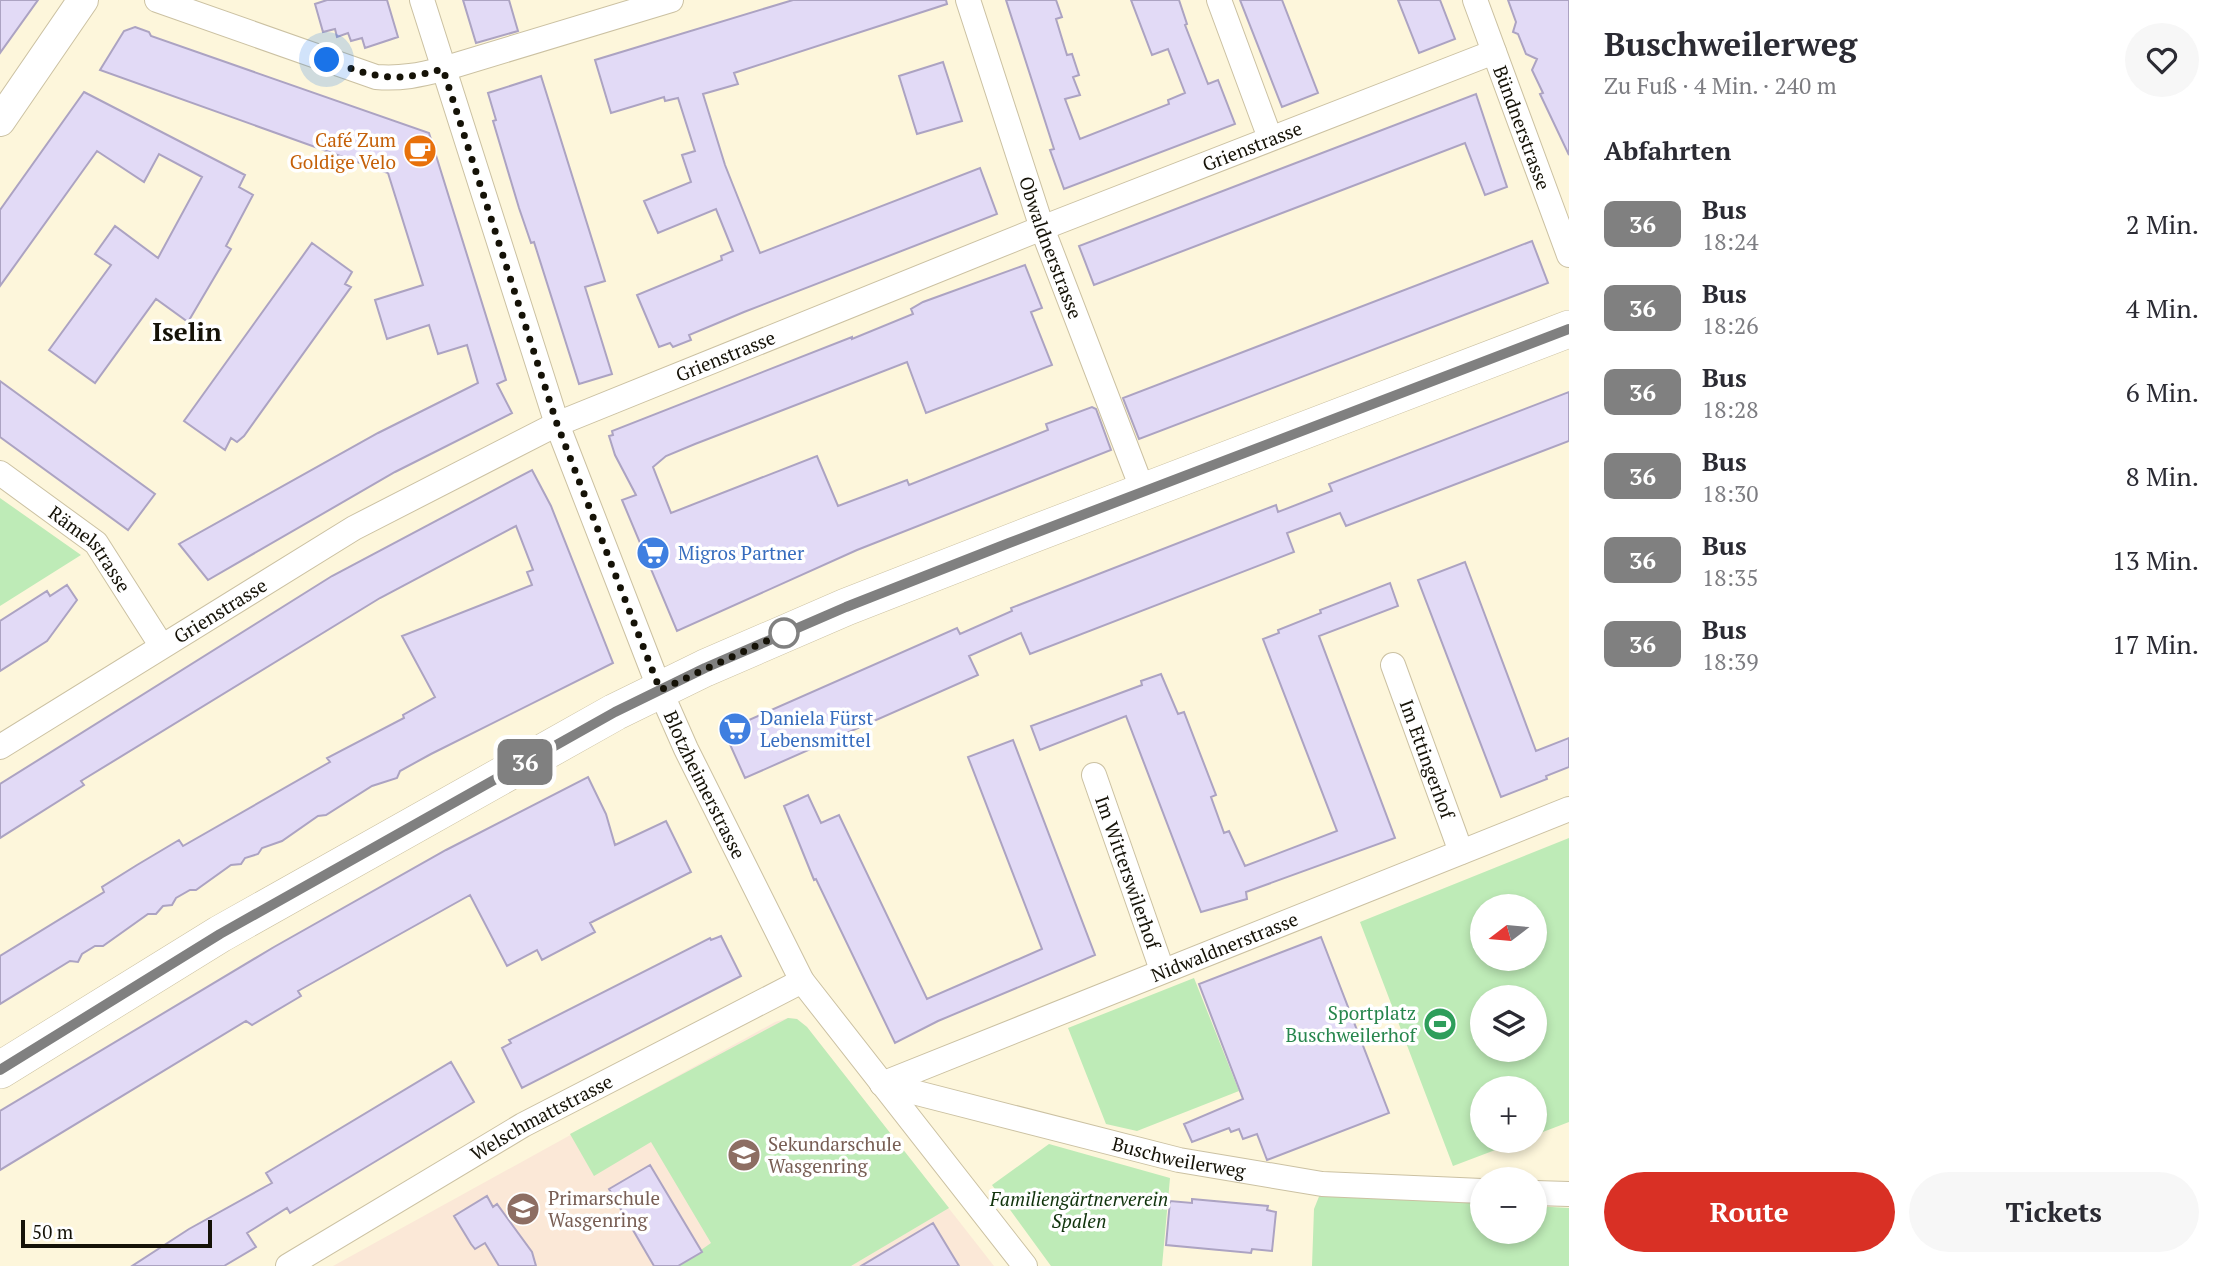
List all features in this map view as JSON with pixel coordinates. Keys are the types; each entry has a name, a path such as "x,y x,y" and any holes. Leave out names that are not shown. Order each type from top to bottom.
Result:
{"main road":[{"path":"0,1070 220,934 584,729 660,690 846,607 1569,329"}],"street":[{"path":"0,121 83,0"},
{"path":"157,0 376,77 408,78 671,0"},
{"name":"Blotzheimerstrasse","path":"422,0 557,424 660,690 781,944 802,981 1025,1266"},
{"name":"Obwaldnerstrasse","path":"968,0 1042,228 1143,491"},
{"path":"1219,0 1270,138"},
{"name":"Bündnerstrasse","path":"1475,0 1569,255"},
{"name":"Grienstrasse","path":"0,747 354,528 557,424 1042,228 1494,52"},
{"name":"Rämelstrasse","path":"0,473 96,543 161,645"},
{"name":"Im Ettingerhof","path":"1393,664 1461,852"},
{"name":"Im Witterswilerhof","path":"1094,775 1162,970"},
{"name":"Nidwaldnerstrasse","path":"882,1084 1569,809"},
{"name":"Welschmattstrasse","path":"288,1266 523,1125 802,981"},
{"name":"Buschweilerweg","path":"882,1084 1179,1160 1322,1184 1470,1190"},
{"path":"1547,1193 1569,1194"}],"shaded area":[{"name":"Sekundarschule Wasgenring","path":"788,1018 797,1019 807,1027 994,1266 333,1266 775,1022"}],"green space":[{"path":"0,498 81,555 0,606"},
{"name":"Sportplatz Buschweilerhof","path":"1569,838 1569,1122 1547,1130 1547,1076 1470,1076 1470,1153 1487,1153 1453,1166 1360,922"},
{"path":"1194,978 1239,1091 1137,1131 1106,1124 1068,1028"},
{"name":"Sekundarschule Wasgenring","path":"788,1018 797,1019 807,1027 949,1208 851,1266 678,1266 711,1243 651,1142 594,1176 570,1134"},
{"name":"Familiengärtnerverein Spalen","path":"1049,1144 1170,1178 1162,1266 1051,1266 992,1185"},
{"path":"1320,1194 1470,1202 1470,1244 1547,1244 1547,1207 1569,1208 1569,1266 1312,1266 1314,1209"}],"building":[{"path":"0,0 38,0 0,53"},
{"path":"327,0 387,0 398,37 365,48 362,38 351,41 348,33 337,37 335,29 323,32 315,4"},
{"path":"463,0 509,0 518,31 476,43"},
{"path":"793,0 946,0 947,4 734,73 738,84 703,94 725,165 760,253 980,168 997,214 744,312 689,335 691,340 673,347 670,343 659,347 637,295 722,260 721,256 733,251 716,209 658,233 644,201 691,182 682,155 695,151 678,98 665,101 664,97 611,113 595,60"},
{"path":"1006,0 1056,0 1062,17 1056,19 1067,55 1072,54 1079,75 1073,77 1080,95 1065,99 1080,139 1169,104 1168,100 1185,93 1168,49 1152,55 1131,0 1179,0 1187,24 1185,25 1208,84 1218,80 1235,124 1064,189 1050,150 1054,149"},
{"path":"1240,0 1282,0 1318,93 1282,107"},
{"path":"1398,0 1440,0 1455,39 1419,53"},
{"path":"1508,0 1569,0 1569,155 1540,94 1543,93 1532,70 1537,59 1526,54 1518,34 1513,32 1516,22"},
{"path":"135,27 149,32 151,36 429,133 506,380 497,384 512,413 395,472 208,580 179,544 378,433 478,383 467,345 438,354 429,325 387,339 375,300 423,285 388,173 100,70 124,31"},
{"path":"943,62 962,121 917,134 899,76"},
{"path":"541,76 605,281 585,287 612,374 579,384 534,242 531,243 519,208 493,121 496,120 488,93"},
{"path":"84,92 245,175 239,187 253,195 226,246 231,249 188,322 156,299 95,383 49,350 111,265 95,254 115,226 158,258 202,177 159,154 144,182 97,151 0,286 0,210"},
{"path":"1476,94 1507,187 1485,195 1465,143 1094,285 1079,246"},
{"path":"1532,241 1548,283 1139,439 1123,398"},
{"path":"312,243 352,272 345,284 351,287 244,436 237,442 231,438 225,450 184,421"},
{"path":"1025,265 1042,308 1031,312 1052,365 926,413 907,362 695,444 666,456 653,467 671,513 817,456 838,506 907,480 909,485 1048,430 1046,424 1092,407 1096,409 1111,450 857,550 677,631 622,500 636,495 615,455 609,436 613,435 612,431 852,339 913,314 911,309 923,302"},
{"path":"0,381 155,494 128,530 0,437"},
{"path":"1569,392 1569,441 1346,526 1340,513 1287,533 1294,552 1030,654 1021,633 969,656 978,675 745,778 724,731 957,628 960,634 1012,611 1011,608 1276,505 1278,512 1332,491 1329,484"},
{"path":"532,470 551,506 613,663 431,754 400,771 397,778 372,786 326,815 318,816 282,841 262,848 258,854 245,858 241,864 231,865 196,890 190,890 176,898 172,905 163,906 156,914 148,914 103,946 95,946 82,954 78,962 70,961 0,1004 0,956 104,892 102,887 137,865 179,840 183,846 330,762 327,758 404,718 403,715 435,697 402,636 532,585 527,572 533,570 516,526 380,598 81,781 84,785 0,838 0,784 332,576"},
{"path":"1465,562 1536,751 1569,738 1569,767 1501,797 1418,580"},
{"path":"1390,583 1398,606 1319,636 1395,838 1246,892 1247,899 1201,912 1126,716 1040,750 1031,726 1142,685 1141,681 1161,674 1178,714 1184,712 1216,795 1211,797 1224,833 1229,831 1245,866 1337,831 1263,639 1321,613 1320,610"},
{"path":"67,585 77,600 47,641 0,671 0,621 47,591 50,596"},
{"path":"1013,740 1095,955 938,1021 895,1043 816,879 814,880 784,806 808,795 821,823 839,815 927,999 1042,949 968,757"},
{"path":"588,777 606,814 615,845 666,821 691,872 590,923 595,932 542,960 537,950 507,966 470,895 298,991 301,996 252,1025 246,1021 0,1170 0,1111 274,947 446,850"},
{"path":"721,936 741,976 522,1088 502,1048 511,1043 509,1040 710,938 711,940"},
{"path":"1321,937 1389,1113 1267,1160 1257,1134 1243,1139 1239,1129 1231,1132 1229,1128 1192,1142 1184,1124 1243,1099 1199,984"},
{"path":"451,1062 474,1102 290,1213 287,1208 247,1233 256,1247 224,1266 132,1266 189,1229 272,1183 266,1173"},
{"path":"650,1165 702,1252 678,1266 654,1266 609,1189"},
{"path":"487,1196 493,1207 497,1204 532,1252 536,1266 499,1266 485,1243 475,1249 471,1244 454,1216"},
{"path":"1192,1199 1268,1206 1267,1210 1276,1212 1272,1251 1252,1249 1251,1253 1166,1245 1170,1201 1192,1203"},
{"path":"933,1223 959,1266 861,1266"}],"bus line":[{"name":"36","path":"0,1070 220,934 615,712 705,668 846,607 1009,543 1569,329"}],"place":[{"name":"Café Zum Goldige Velo","path":"420,151"},
{"name":"Migros Partner","path":"653,553"},
{"name":"Daniela Fürst Lebensmittel","path":"735,729"},
{"name":"Sportplatz Buschweilerhof","path":"1440,1024"},
{"name":"Sekundarschule Wasgenring","path":"744,1155"},
{"name":"Primarschule Wasgenring","path":"523,1209"}],"district":[{"name":"Iselin","path":"187,332"}],"route":[{"path":"327,60 376,77 393,79 443,69 557,424 660,690 784,633"}]}
